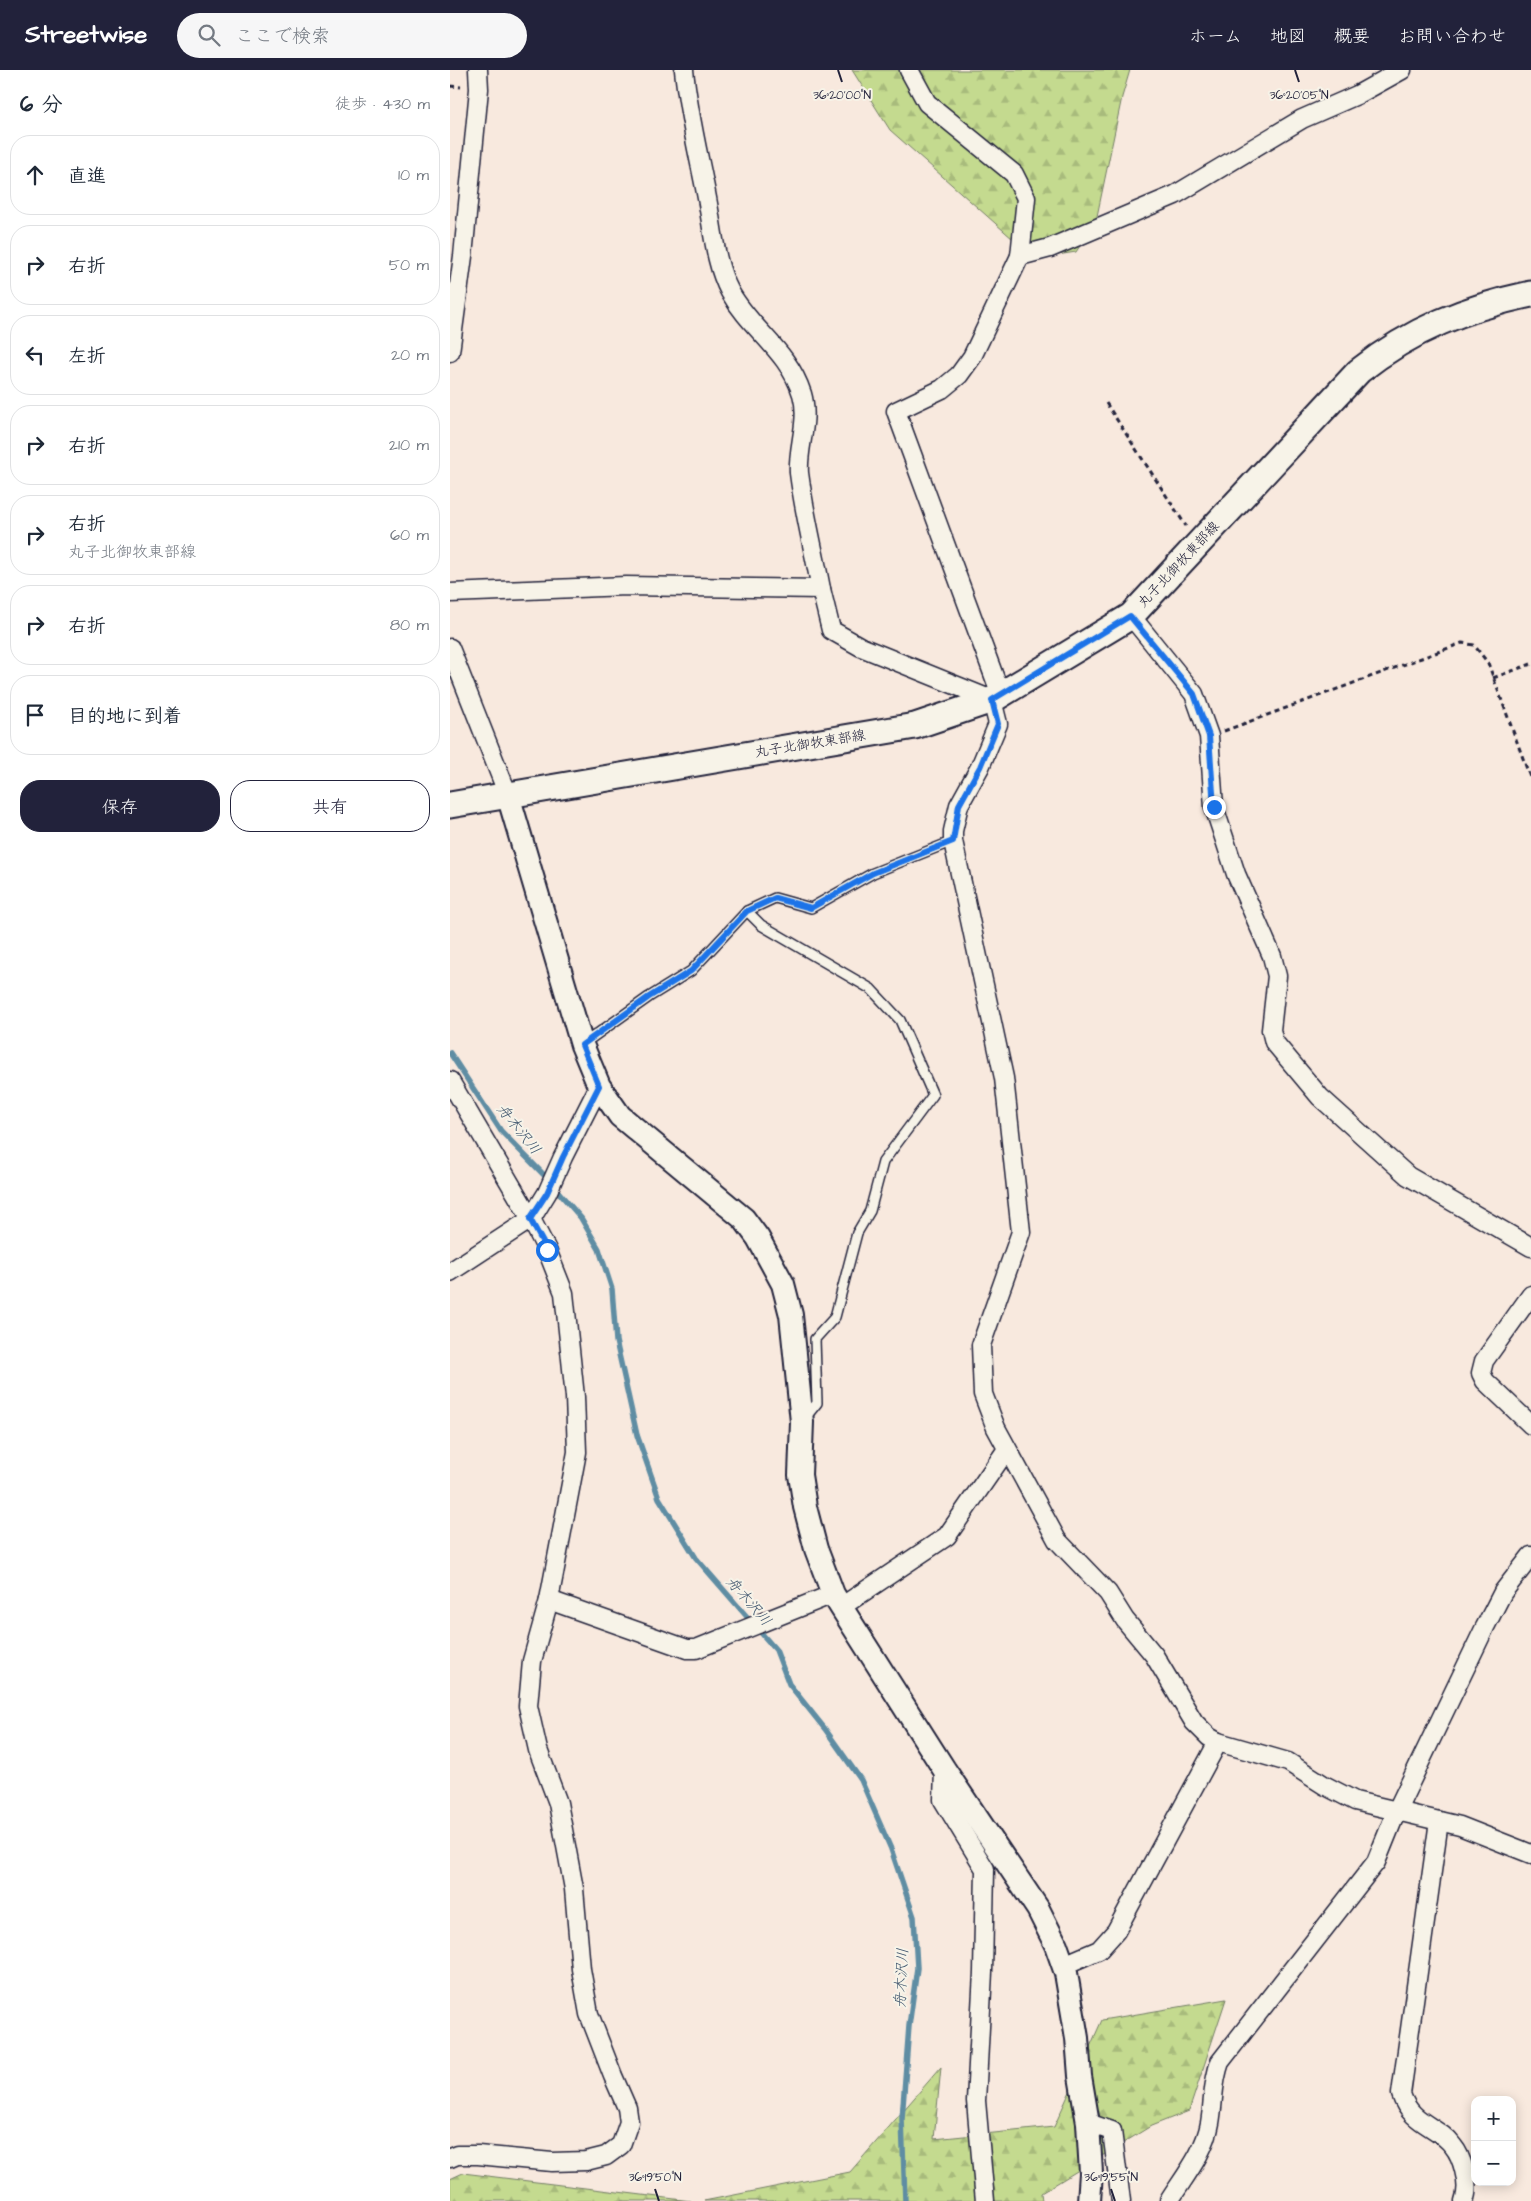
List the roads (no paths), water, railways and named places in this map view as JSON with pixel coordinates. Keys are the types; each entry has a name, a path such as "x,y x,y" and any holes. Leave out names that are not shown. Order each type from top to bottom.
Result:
{"main road":[{"name":"丸子北御牧東部線","path":"450,805 915,726 996,697 1130,616 1359,371 1384,351 1427,327 1468,310 1531,294"}],"street":[{"path":"450,352 463,256 479,89 478,70"},
{"path":"684,70 687,100 715,250 727,283 745,315 776,347 793,372 802,395 805,416 799,471 821,589 831,630 862,647 996,697"},
{"path":"909,70 927,103 1014,174 1026,198 1020,256 972,357 959,375 942,388 896,411 996,697 998,724 980,767 959,805 953,841 1004,1078 1021,1232 981,1345 983,1394 996,1428 1057,1540 1108,1593 1125,1620 1154,1654 1194,1722 1209,1737 1218,1742 1288,1762 1324,1785 1356,1801 1460,1826 1531,1854"},
{"path":"1020,256 1050,248 1175,195 1302,119 1357,95 1402,70"},
{"path":"450,593 626,586 821,589"},
{"path":"1130,616 1194,694 1209,736 1214,807 1236,874 1272,956 1277,976 1271,1030 1274,1042 1320,1097 1408,1176 1531,1247"},
{"path":"450,648 508,795 582,1045 599,1086 620,1116 744,1219 758,1238 783,1284 791,1316 802,1422 800,1475 805,1507 816,1549 837,1601 944,1769 1038,1909 1064,1965 1072,2007 1088,2123 1091,2174 1089,2201"},
{"path":"450,1081 547,1250 564,1293 574,1396 577,1452 549,1600 532,1661 528,1706 538,1750 558,1803 574,1889 581,1969 589,2014 612,2076 627,2108 629,2122 621,2145 606,2156 586,2161 552,2162 478,2155 457,2155 450,2158"},
{"path":"450,1272 530,1219 547,1193 599,1086"},
{"path":"1531,1295 1484,1361 1481,1373 1485,1381 1531,1425"},
{"path":"549,1600 687,1649 696,1649 837,1601 947,1536 1007,1449"},
{"path":"1168,2201 1204,2145 1210,2123 1214,2079 1220,2062 1376,1862 1397,1810 1498,1600 1531,1556"},
{"path":"1064,1965 1099,1950 1116,1931 1218,1742"},
{"path":"944,1769 943,1800 985,1869 983,1972 976,2101 985,2201"},
{"path":"1439,1821 1401,2094 1405,2106 1414,2115 1452,2144 1462,2161 1466,2177 1468,2192 1464,2201"},
{"path":"1088,2123 1112,2131 1121,2201"}],"lane":[{"path":"582,1045 649,997 691,971 747,911 775,898 811,908 873,873 953,841"},
{"path":"747,911 761,925 871,989 900,1020 933,1095 883,1162 870,1211 857,1233 835,1316 815,1339 817,1403 802,1422"}],"waterway":[{"name":"舟木沢川","path":"450,1053 501,1131 543,1174 581,1218 599,1249 612,1289 616,1341 637,1435 659,1498 696,1558 776,1650 789,1684 825,1729 861,1780 891,1849 914,1917 917,1968 909,2026 902,2119 905,2201"}]}
